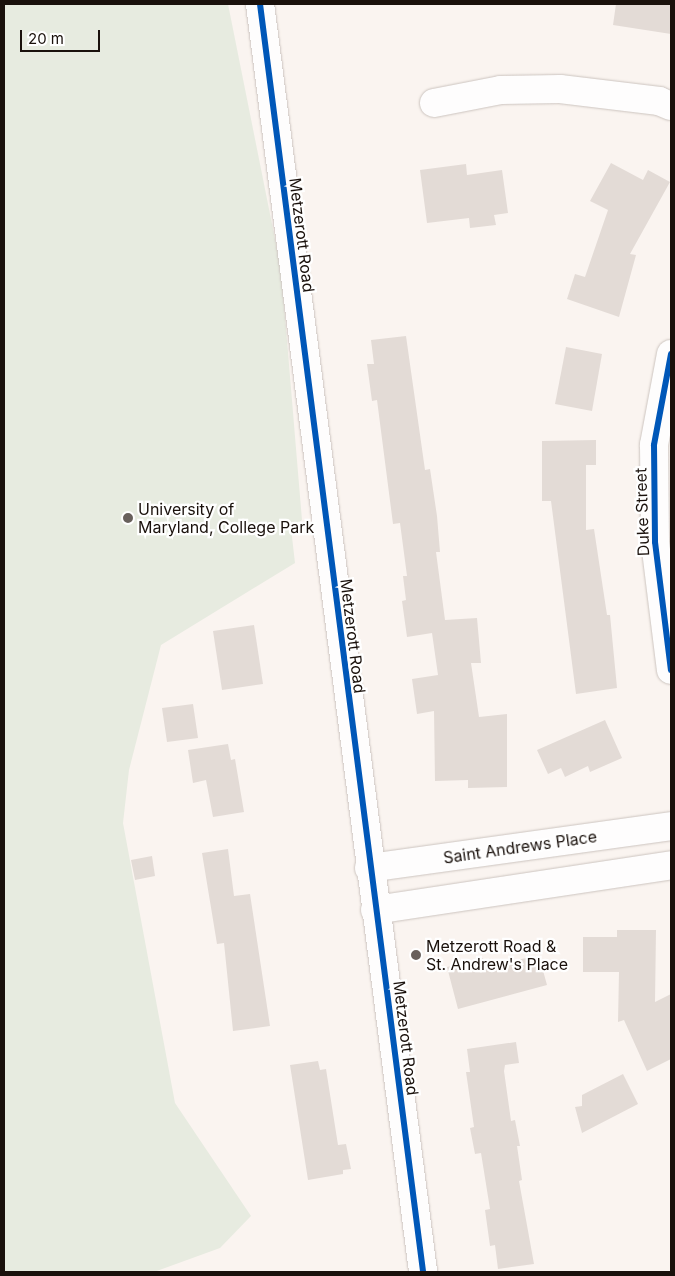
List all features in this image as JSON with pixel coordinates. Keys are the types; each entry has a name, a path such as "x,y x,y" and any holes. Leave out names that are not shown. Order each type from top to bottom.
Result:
{"street":[{"name":"Metzerott Road","path":"260,4 369,868 423,1272"},
{"path":"434,103 501,90 560,89 660,101 671,106"},
{"name":"Duke Street","path":"671,354 654,445 656,542 671,670"},
{"name":"Saint Andrews Place","path":"369,868 671,826"},
{"path":"375,910 671,865"}],"shaded area":[{"name":"University of Maryland, College Park","path":"4,4 228,4 281,269 302,520 291,528 295,563 161,645 129,770 123,823 175,1103 251,1216 220,1248 154,1272 4,1272"}],"building":[{"path":"616,4 671,4 671,34 613,25"},
{"path":"611,163 643,180 648,170 670,182 630,254 636,255 619,317 567,299 575,274 585,277 608,210 590,201"},
{"path":"466,164 467,175 502,170 508,213 494,215 496,225 470,228 469,218 427,223 420,170"},
{"path":"406,336 425,470 430,469 437,516 440,552 436,552 445,620 477,618 481,663 471,663 479,717 507,714 507,787 468,788 468,780 435,781 434,711 417,714 412,679 438,675 432,633 407,637 402,601 406,600 403,576 407,576 400,523 393,524 377,400 372,401 367,364 374,364 371,340"},
{"path":"566,347 602,354 592,411 555,404"},
{"path":"596,440 596,465 586,465 586,530 594,529 607,615 610,615 617,688 576,694 551,501 542,501 542,441"},
{"path":"254,625 263,684 222,690 213,631"},
{"path":"193,704 198,738 167,742 162,708"},
{"path":"605,720 622,758 590,772 588,766 565,777 561,768 548,774 537,750"},
{"path":"228,744 231,760 235,759 244,812 213,817 206,780 193,783 188,750"},
{"path":"228,849 234,896 250,894 270,1026 233,1031 224,943 217,944 202,853"},
{"path":"152,856 155,876 135,880 131,860"},
{"path":"617,930 656,930 655,1002 671,994 671,1059 647,1071 624,1020 618,1022 619,972 583,972 583,937 617,937"},
{"path":"539,956 547,985 458,1009 447,967 483,958 485,965"},
{"path":"516,1042 519,1063 505,1065 504,1071 511,1121 515,1120 520,1146 517,1146 522,1180 519,1181 534,1264 498,1269 495,1245 490,1246 485,1210 490,1209 481,1153 475,1154 470,1128 474,1127 466,1072 470,1072 467,1049"},
{"path":"318,1061 320,1070 326,1069 338,1145 346,1144 351,1169 343,1170 343,1174 308,1180 290,1065"},
{"path":"623,1074 638,1104 582,1133 575,1107 582,1106 582,1095"}],"cycle path":[{"path":"260,4 423,1272"},
{"path":"671,354 654,445 655,542 671,670"}],"place":[{"name":"University of Maryland, College Park","path":"128,518"},
{"name":"Metzerott Road & St. Andrew's Place","path":"416,955"}]}
